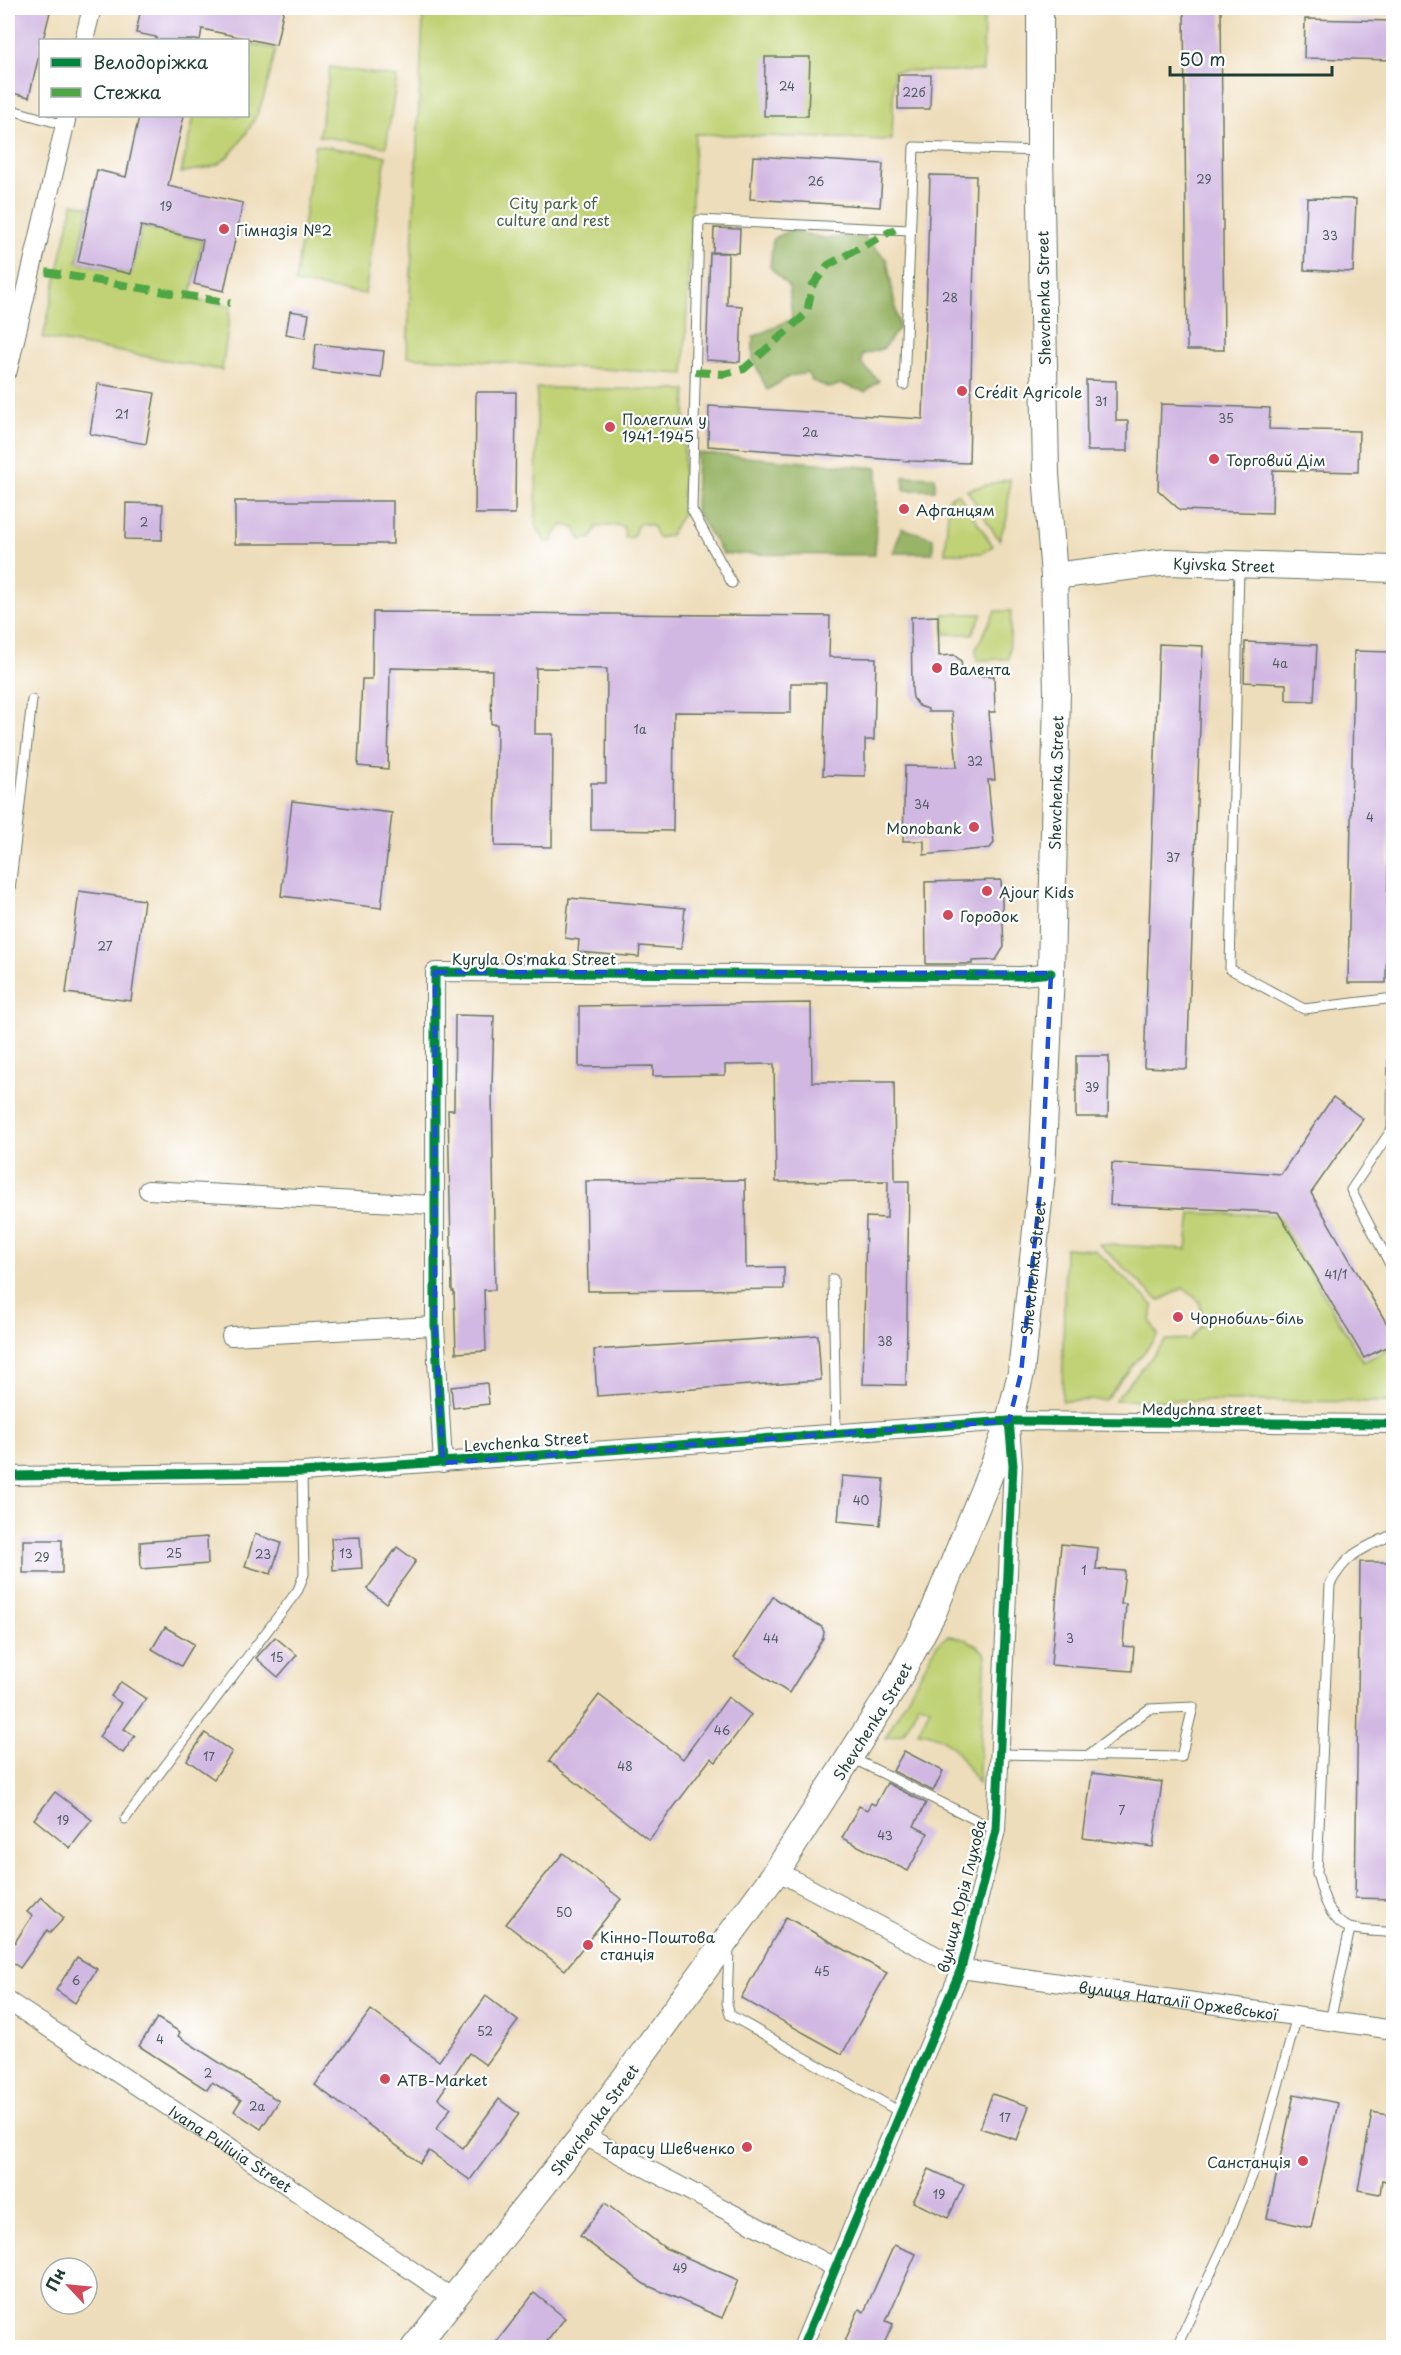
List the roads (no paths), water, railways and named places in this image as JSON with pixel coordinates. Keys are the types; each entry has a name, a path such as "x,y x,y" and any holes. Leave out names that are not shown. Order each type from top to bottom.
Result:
{"main road":[{"name":"Shevchenka Street","path":"414,2348 583,2135 777,1871 894,1687 933,1613 1010,1421 1021,1373 1042,1173 1051,973 1057,692 1054,576 1046,474 1040,152 1040,8"},
{"name":"Kyivska Street","path":"1054,576 1167,562 1394,569"}],"street":[{"path":"84,39 92,8"},
{"path":"8,370 66,120"},
{"name":"Kyryla Osʹmaka Street","path":"443,1463 435,1326 435,972 1010,976 1051,973"},
{"path":"148,1190 434,1205"},
{"path":"231,1336 435,1326"},
{"name":"Medychna street","path":"1010,1421 1394,1424"},
{"name":"Levchenka Street","path":"8,1476 302,1472 1010,1421"},
{"name":"вулиця Юрія Глухова","path":"802,2348 961,1969 996,1830 1014,1466 1010,1421"},
{"path":"777,1871 961,1969"},
{"name":"вулиця Наталії Оржевської","path":"961,1969 1394,2030"},
{"name":"Ivana Puliuia Street","path":"8,2001 266,2171 452,2298"},
{"path":"583,2135 836,2268"}],"lane":[{"path":"8,109 39,115"},
{"path":"50,117 66,120"},
{"path":"904,385 914,147 1040,152"},
{"path":"732,583 692,510 699,220 910,230"},
{"path":"1239,566 1230,969 1304,1009 1393,998 1392,1129 1351,1190 1394,1272"},
{"path":"8,907 32,700"},
{"path":"834,1279 836,1433"},
{"path":"125,1819 298,1590 304,1574 302,1472"},
{"path":"1394,1534 1357,1551 1342,1564 1330,1584 1317,1873 1323,1895 1339,1923 1350,1929 1394,1933"},
{"path":"1000,1754 1087,1756 1181,1756 1193,1707 1149,1709 1087,1756"},
{"path":"850,1757 996,1830"},
{"path":"1330,2021 1350,1929"},
{"path":"730,1936 728,2003 730,2015 900,2112"},
{"path":"1176,2348 1227,2238 1256,2166 1297,2016"}],"place":[{"name":"Гімназія №2","path":"224,229"},
{"name":"Crédit Agricole","path":"962,391"},
{"name":"Полеглим у 1941-1945","path":"610,427"},
{"name":"Торговий Дім","path":"1214,459"},
{"name":"Афганцям","path":"904,509"},
{"name":"Валента","path":"937,668"},
{"name":"Monobank","path":"974,827"},
{"name":"Ajour Kids","path":"987,891"},
{"name":"Городок","path":"948,915"},
{"name":"Чорнобиль-біль","path":"1178,1317"},
{"name":"Кінно-Поштова станція","path":"588,1945"},
{"name":"ATB-Market","path":"385,2079"},
{"name":"Тарасу Шевченко","path":"747,2147"},
{"name":"Санстанція","path":"1303,2161"}],"park label":[{"name":"City park of culture and rest","path":"553,210"}]}
